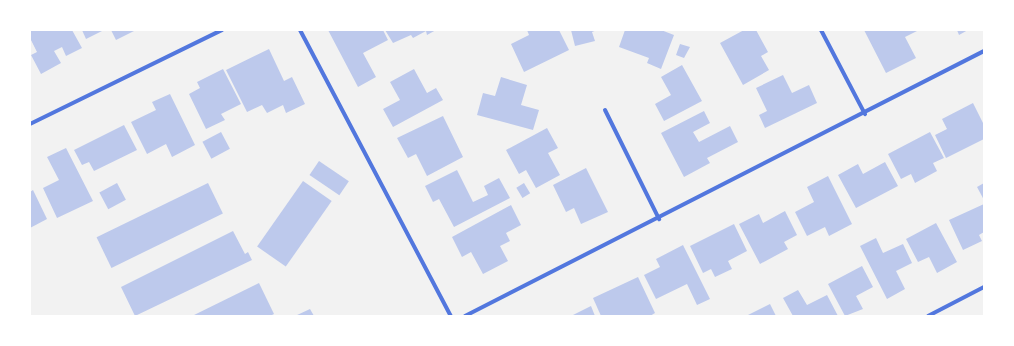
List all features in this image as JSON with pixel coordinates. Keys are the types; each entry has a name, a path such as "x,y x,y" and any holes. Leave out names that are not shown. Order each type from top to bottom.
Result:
{"street":[{"path":"30,124 222,30"},
{"path":"300,30 451,316"},
{"path":"821,30 865,114"},
{"path":"465,316 865,114 984,51"},
{"path":"605,110 659,219"},
{"path":"928,316 984,288"}],"building":[{"path":"30,30 72,30 82,48 66,56 62,47 54,51 61,63 41,74 31,55 37,52 30,38"},
{"path":"82,30 104,30 86,39"},
{"path":"111,30 136,30 116,40"},
{"path":"328,30 383,30 388,40 363,53 376,77 358,87"},
{"path":"385,30 436,30 427,35 426,31 413,38 411,35 393,43"},
{"path":"527,30 559,30 569,50 524,72 511,44 529,35"},
{"path":"571,30 597,30 592,32 595,41 575,46"},
{"path":"625,30 661,30 674,35 661,69 647,63 649,58 619,47"},
{"path":"744,30 756,30 768,52 761,56 769,70 743,85 720,43"},
{"path":"864,30 919,30 905,37 916,58 886,73"},
{"path":"957,30 968,30 959,35"},
{"path":"680,44 690,47 684,58 676,55"},
{"path":"269,49 284,81 292,77 305,104 286,113 283,105 267,113 262,105 247,112 226,70"},
{"path":"682,65 702,101 664,121 655,104 671,95 661,77"},
{"path":"223,69 241,104 221,114 225,120 206,129 189,94 200,88 197,82"},
{"path":"414,69 427,93 436,88 443,100 393,127 383,109 400,100 390,82"},
{"path":"783,75 792,93 809,85 817,103 765,128 759,115 767,111 756,88"},
{"path":"501,77 527,85 521,105 539,110 533,130 477,115 483,93 495,96"},
{"path":"170,94 195,145 172,157 166,144 147,154 131,122 156,110 152,102"},
{"path":"973,103 984,125 984,139 946,158 935,135 947,129 942,119"},
{"path":"704,111 710,123 693,132 699,142 730,126 738,142 707,158 710,163 684,177 661,133"},
{"path":"443,116 463,157 427,176 416,154 408,158 397,138"},
{"path":"124,125 137,150 94,171 89,162 82,165 74,150"},
{"path":"547,128 558,148 548,153 560,175 536,188 526,170 519,174 506,150"},
{"path":"221,132 230,149 211,159 202,142"},
{"path":"930,132 944,158 933,163 937,171 915,183 911,174 901,179 888,154"},
{"path":"66,148 93,201 57,218 43,188 59,180 47,157"},
{"path":"319,161 349,181 339,195 309,175"},
{"path":"885,162 898,186 856,208 838,175 858,164 863,174"},
{"path":"586,168 608,212 581,224 574,208 566,212 553,185"},
{"path":"457,170 473,202 488,195 484,186 499,178 510,198 454,227 439,199 433,202 425,186"},
{"path":"828,176 852,224 829,236 825,227 807,236 795,212 814,202 807,187"},
{"path":"303,181 332,201 286,267 257,247"},
{"path":"117,183 126,200 108,209 99,192"},
{"path":"208,183 223,214 111,268 97,237"},
{"path":"524,183 530,193 522,198 516,188"},
{"path":"984,183 984,200 977,187"},
{"path":"33,190 47,219 30,228 30,192"},
{"path":"984,204 984,232 979,235 982,241 963,250 949,220"},
{"path":"511,205 521,225 506,233 510,241 500,246 508,261 483,274 471,252 462,257 452,237"},
{"path":"785,211 797,235 784,242 788,249 760,264 739,224 759,214 763,223"},
{"path":"936,223 957,262 937,273 929,257 918,262 906,239"},
{"path":"734,224 747,251 728,261 732,269 715,277 711,269 703,273 690,246"},
{"path":"233,231 245,254 248,252 252,260 135,316 121,287"},
{"path":"876,238 883,253 903,244 912,263 896,271 905,289 887,299 860,246"},
{"path":"683,245 710,299 697,305 687,284 656,299 644,275 660,267 656,259"},
{"path":"862,266 873,287 856,296 863,309 845,316 828,284"},
{"path":"638,277 655,313 650,316 601,316 593,298"},
{"path":"259,283 274,314 270,316 192,316"},
{"path":"798,290 807,305 827,295 838,316 793,316 783,298"},
{"path":"770,304 776,316 746,316"},
{"path":"591,306 595,316 571,316"},
{"path":"310,309 314,316 295,316"}]}
